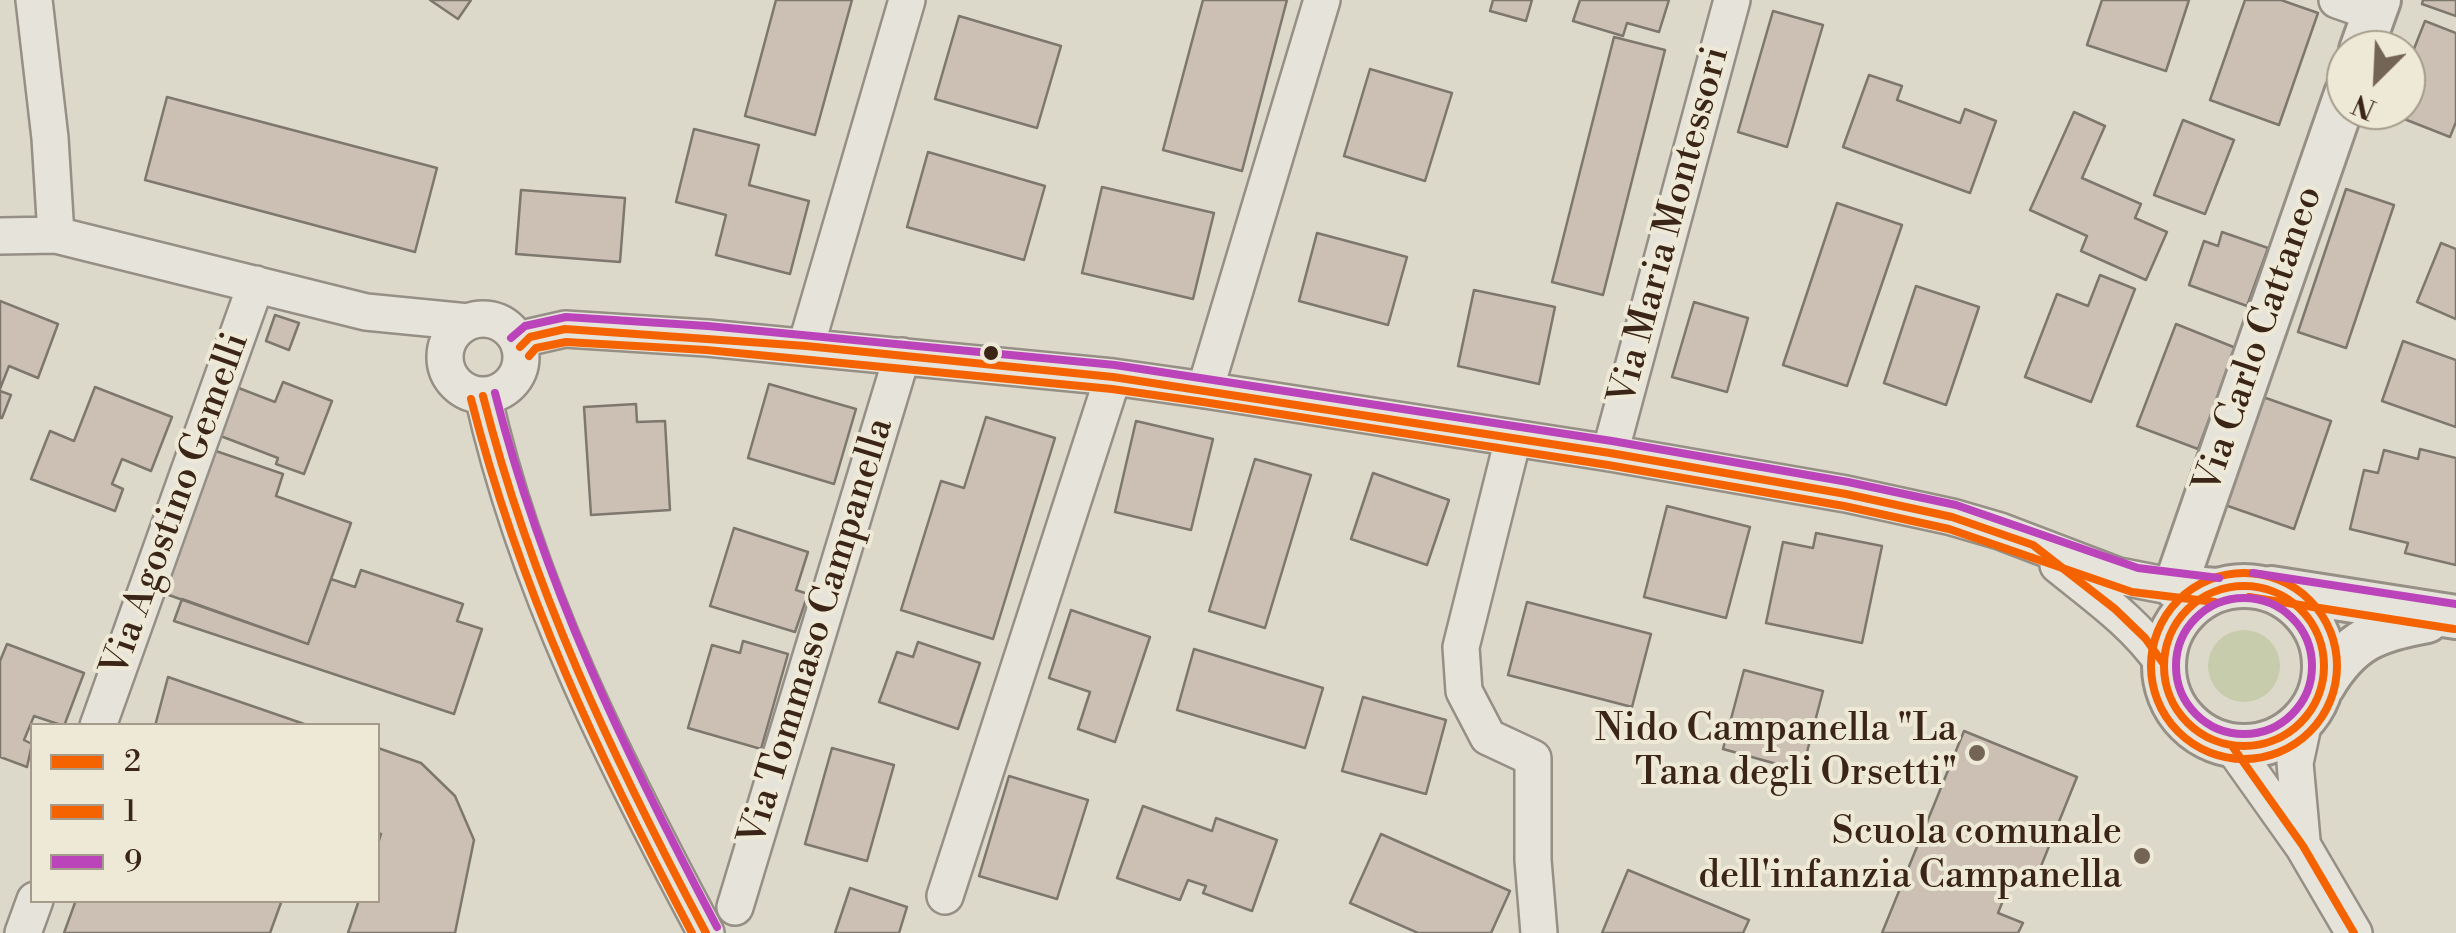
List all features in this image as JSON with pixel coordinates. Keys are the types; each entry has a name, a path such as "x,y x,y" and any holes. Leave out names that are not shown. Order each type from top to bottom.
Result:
{"street":[{"path":"34,0 50,138 56,235"},
{"path":"806,346 907,0"},
{"path":"1205,390 1322,0"},
{"name":"Via Maria Montessori","path":"1610,453 1732,0"},
{"name":"Via Carlo Cattaneo","path":"2175,586 2333,130"},
{"path":"0,236 56,235 366,312 468,322 494,320 514,335 520,347 519,370 506,388 483,396 461,389 446,370 444,359 450,337 468,322"},
{"name":"Via Agostino Gemelli","path":"99,723 256,284"},
{"path":"366,312 412,334 444,359"},
{"path":"520,347 530,337 565,329 806,346 1113,377 1610,453 1952,516 2118,576 2175,586 2278,592 2301,608 2318,631 2325,658 2296,763 2303,846"},
{"name":"Via Tommaso Campanella","path":"735,908 902,356"},
{"path":"945,896 1113,377"},
{"path":"483,396 531,563 575,674 632,796 706,933"},
{"path":"1513,439 1461,646 1464,691 1488,737 1533,758 1533,860 1539,933"},
{"path":"2034,545 2115,608 2163,663"},
{"path":"2234,588 2454,617 2394,627 2356,644 2338,660 2314,703 2283,737 2259,746 2232,746 2210,739 2190,726 2170,697 2163,663 2179,618 2195,601 2234,588"},
{"path":"2232,746 2303,846 2354,933"},
{"path":"23,933 34,903"}],"green space":[{"path":"2244,630 2258,632 2270,640 2278,652 2278,680 2270,692 2258,700 2244,702 2230,700 2218,692 2210,680 2208,666 2210,652 2218,640 2230,632"}],"building":[{"path":"430,0 471,0 458,19"},
{"path":"776,0 852,0 815,135 745,116"},
{"path":"1203,0 1287,0 1242,171 1163,150"},
{"path":"1493,0 1532,0 1526,21 1490,11"},
{"path":"1580,0 1669,0 1659,32 1627,23 1623,36 1573,21"},
{"path":"2102,0 2189,0 2166,71 2087,45"},
{"path":"2245,0 2281,0 2318,13 2279,125 2210,100"},
{"path":"2423,0 2456,0 2456,16 2422,4"},
{"path":"1773,11 1823,25 1787,147 1738,132"},
{"path":"959,16 1061,46 1037,128 935,99"},
{"path":"2425,21 2456,33 2456,122 2450,137 2426,128 2426,30 2421,30"},
{"path":"1614,37 1665,50 1603,295 1552,282"},
{"path":"1370,69 1452,93 1425,181 1344,156"},
{"path":"1869,75 1902,86 1897,100 1960,123 1965,109 1996,121 1970,193 1843,147"},
{"path":"167,97 437,168 415,252 145,180"},
{"path":"2074,112 2105,126 2082,178 2141,204 2135,218 2167,232 2146,280 2081,251 2087,236 2030,210"},
{"path":"2183,120 2234,140 2205,214 2154,195"},
{"path":"694,129 759,145 749,185 809,201 790,274 716,255 726,215 676,202"},
{"path":"928,152 1045,186 1024,260 907,227"},
{"path":"1102,187 1214,213 1193,299 1082,273"},
{"path":"2346,189 2394,205 2346,348 2298,332"},
{"path":"521,190 625,198 620,262 516,254"},
{"path":"1837,203 1902,225 1847,386 1783,365"},
{"path":"2222,232 2268,248 2247,306 2189,285 2204,241 2218,246"},
{"path":"1317,233 1407,257 1388,325 1299,301"},
{"path":"2441,243 2456,249 2456,319 2417,302"},
{"path":"2100,275 2135,289 2091,402 2025,377 2057,294 2088,306"},
{"path":"1916,286 1979,307 1946,405 1884,383"},
{"path":"1474,290 1555,307 1539,384 1458,366"},
{"path":"0,301 58,324 38,378 9,366 0,389"},
{"path":"1694,302 1748,318 1727,392 1672,377"},
{"path":"275,315 299,323 289,350 266,341"},
{"path":"2176,324 2236,348 2198,449 2137,426"},
{"path":"2403,341 2456,360 2456,427 2382,401"},
{"path":"283,382 332,401 304,474 276,464 278,458 218,435 236,387 275,402"},
{"path":"769,384 856,409 834,484 748,458"},
{"path":"95,387 172,417 151,471 122,459 112,484 123,489 115,511 31,479 50,431 74,441"},
{"path":"0,391 11,395 2,418 0,418"},
{"path":"2263,397 2331,421 2294,529 2225,505"},
{"path":"636,404 637,422 665,421 670,510 591,515 584,407"},
{"path":"986,417 1055,438 993,639 901,610 941,481 964,488"},
{"path":"1136,421 1213,439 1191,530 1115,512"},
{"path":"2420,449 2456,458 2456,565 2405,553 2408,543 2350,529 2364,470 2378,473 2384,450 2418,459"},
{"path":"213,450 283,474 276,496 351,523 308,644 163,593"},
{"path":"1255,459 1311,475 1265,628 1209,611"},
{"path":"1373,473 1449,500 1427,565 1351,539"},
{"path":"1667,506 1750,527 1726,618 1644,597"},
{"path":"734,528 808,552 796,590 808,594 795,632 710,606"},
{"path":"1816,533 1882,546 1862,643 1766,623 1783,542 1813,548"},
{"path":"361,570 463,604 457,621 482,629 454,714 174,621 182,599 308,644 331,579 355,587"},
{"path":"1527,602 1651,634 1632,707 1508,675"},
{"path":"1071,610 1150,637 1115,742 1078,729 1090,692 1049,678"},
{"path":"743,641 788,654 761,749 688,728 712,645 740,653"},
{"path":"918,642 980,663 958,729 879,702 897,652 913,657"},
{"path":"7,644 84,673 65,723 34,716 24,740 30,743 27,767 0,757 0,661"},
{"path":"1194,649 1323,688 1305,748 1177,710"},
{"path":"1744,670 1823,691 1802,771 1723,749"},
{"path":"168,677 301,723 156,723"},
{"path":"1363,697 1446,720 1426,794 1342,771"},
{"path":"1964,731 2077,777 2035,881 2014,873 1998,913 2023,923 2018,933 1882,933"},
{"path":"832,748 894,765 867,861 805,844"},
{"path":"380,749 421,763 455,796 474,840 455,933 348,933 358,903 380,903"},
{"path":"1009,776 1088,800 1057,899 979,876"},
{"path":"1143,806 1212,831 1216,818 1277,840 1252,911 1203,893 1206,886 1188,880 1180,900 1117,878"},
{"path":"1381,834 1510,891 1491,933 1418,933 1350,903"},
{"path":"1628,870 1749,920 1743,933 1602,933"},
{"path":"850,888 907,907 899,933 835,933"},
{"path":"75,903 281,903 270,933 64,933"}],"transit line":[{"name":"9","path":"511,338 525,326 566,317 708,326 1115,365 1612,441 1848,482 1956,505 2138,568 2219,578"},
{"name":"2","path":"520,347 530,337 565,329 806,346 1113,377 1610,453 1846,494 1952,517 2033,545 2115,609 2145,638 2163,663"},
{"name":"1","path":"529,356 536,348 566,342 706,350 1112,389 1203,402 1844,506 1949,529 2132,592 2215,602"},
{"name":"9","path":"495,393 537,533 590,667 650,797 717,927"},
{"name":"2","path":"483,396 525,537 578,671 706,933"},
{"name":"1","path":"471,399 513,539 565,673 692,933"},
{"name":"1","path":"2244,573 2280,580 2310,600 2330,630 2337,666 2330,702 2310,732 2280,752 2244,759 2208,752 2178,732 2158,702 2151,666 2158,630 2178,600 2208,580 2244,573"},
{"name":"9","path":"2253,573 2456,604"},
{"name":"2","path":"2244,586 2275,592 2301,609 2318,635 2324,666 2318,697 2301,723 2275,740 2244,746 2213,740 2187,723 2170,697 2164,666 2170,635 2187,609 2213,592 2244,586"},
{"name":"1","path":"2249,597 2454,629"},
{"name":"9","path":"2244,598 2270,603 2292,618 2307,640 2312,666 2307,692 2292,714 2270,729 2244,734 2218,729 2196,714 2181,692 2176,666 2181,640 2196,618 2218,603 2244,598"},
{"name":"2","path":"2232,746 2303,846 2354,933"}],"place":[{"name":"Nido Campanella \"La Tana degli Orsetti\"","path":"1977,753"},
{"name":"Scuola comunale dell'infanzia Campanella","path":"2142,856"}]}
